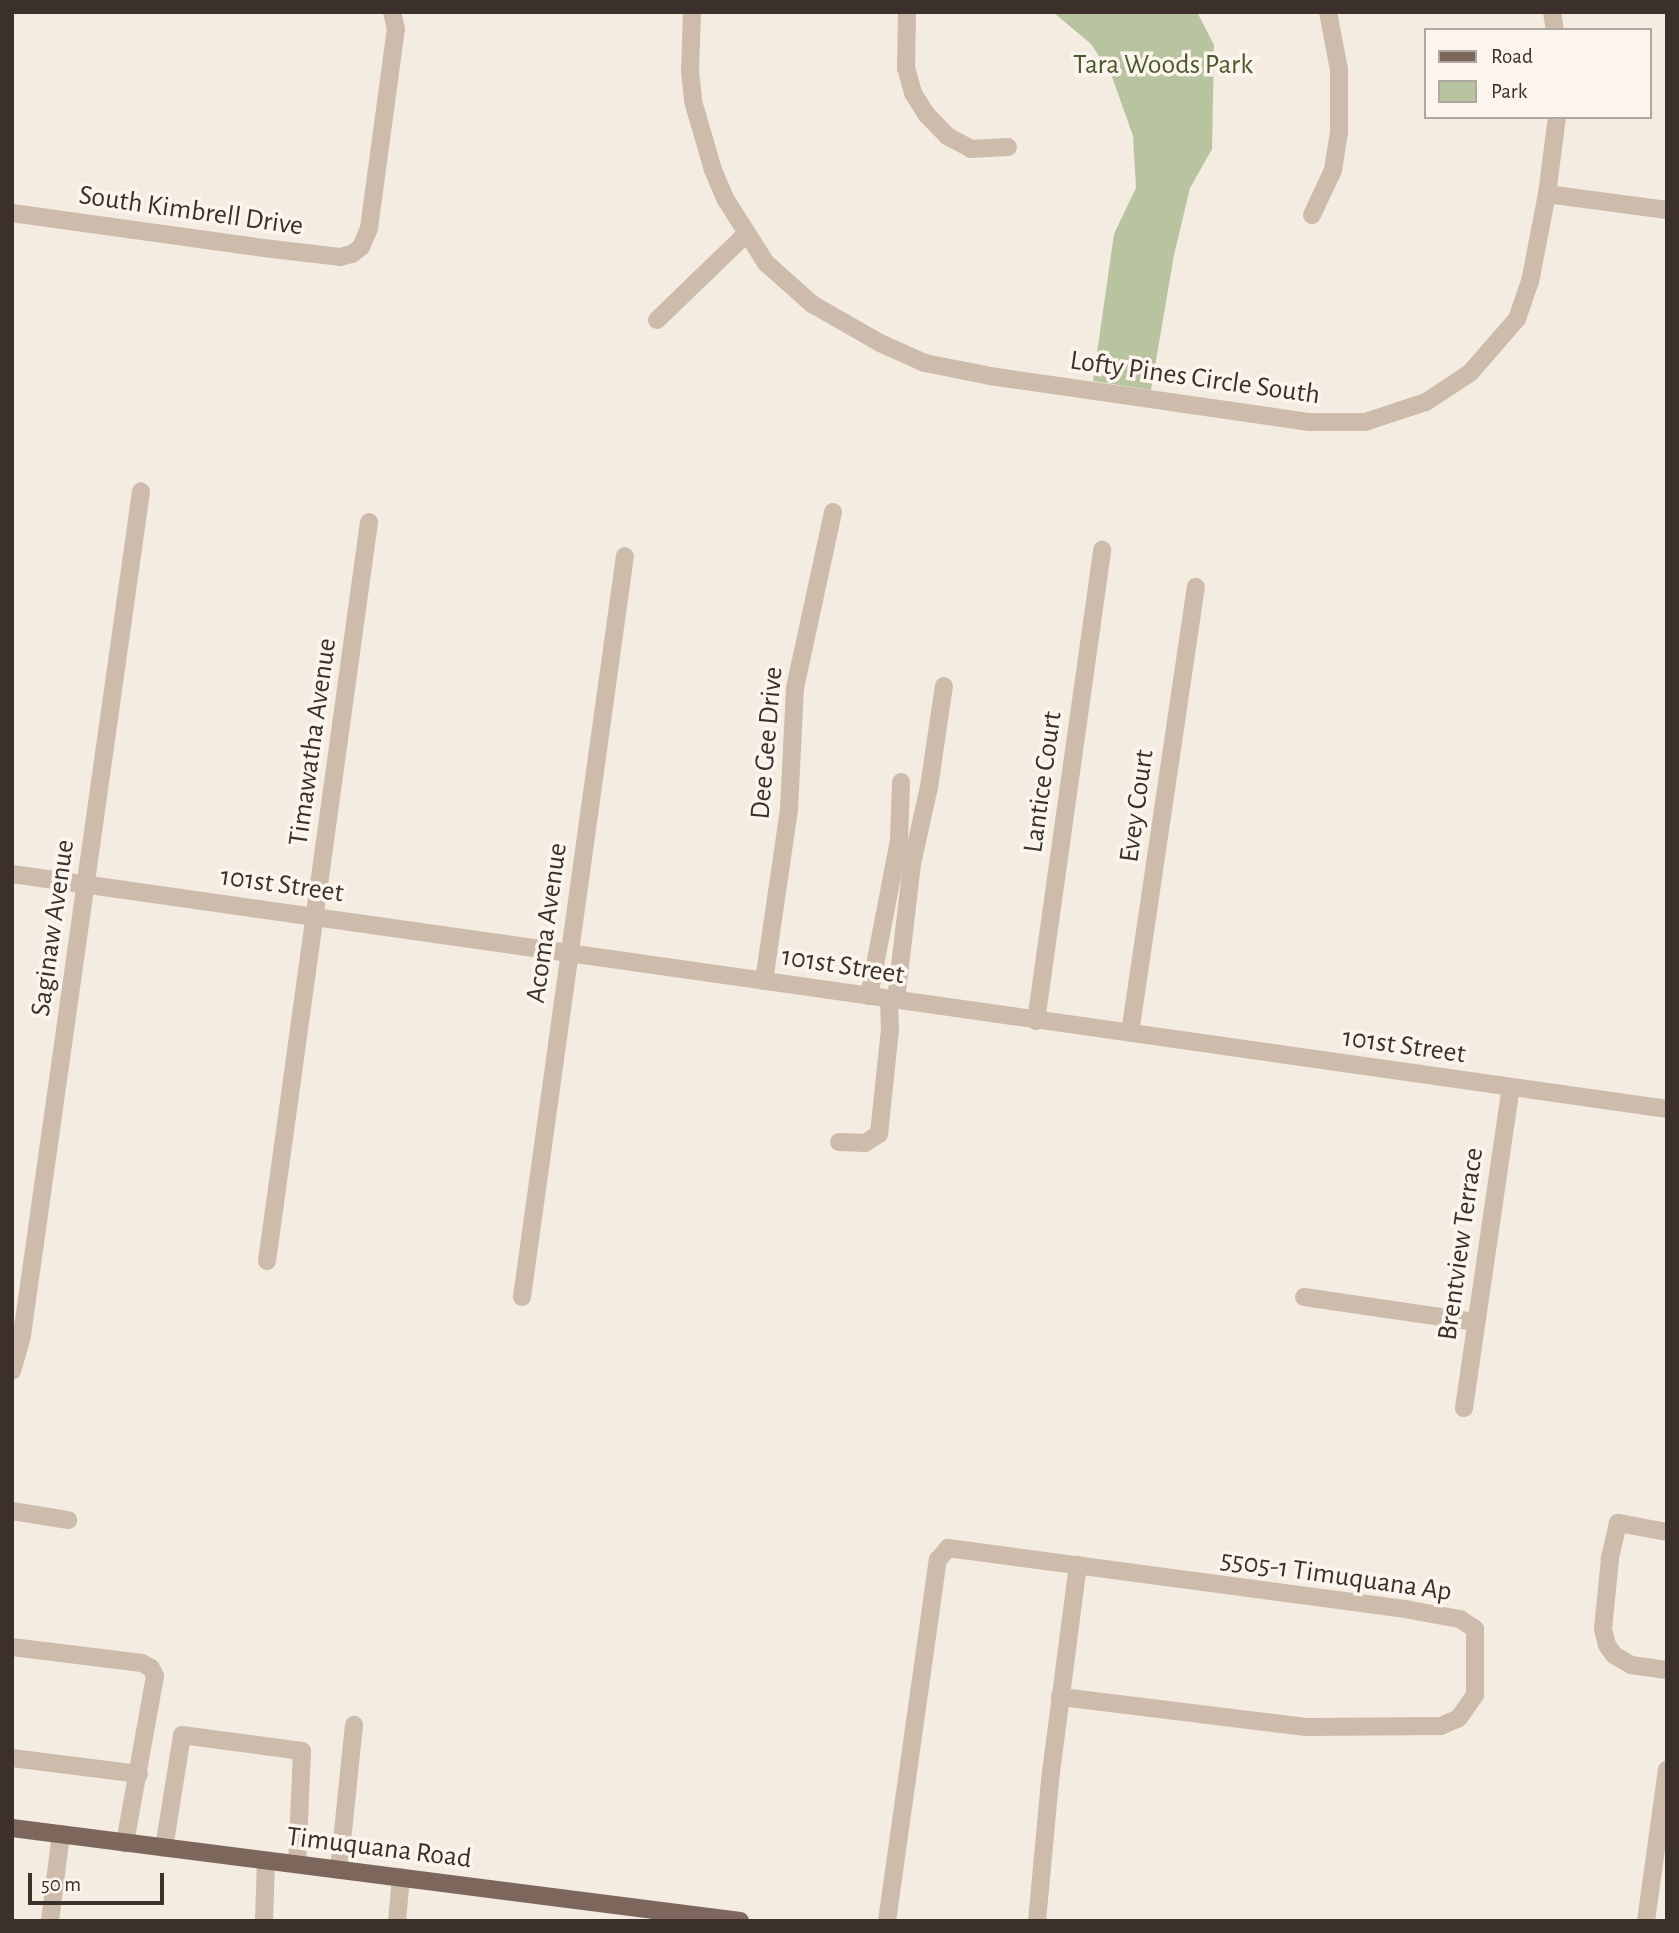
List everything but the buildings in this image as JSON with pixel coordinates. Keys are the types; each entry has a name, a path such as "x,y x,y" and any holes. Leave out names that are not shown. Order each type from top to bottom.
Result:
{"main road":[{"name":"Timuquana Road","path":"12,1828 401,1877 634,1914 740,1921"}],"street":[{"name":"South Kimbrell Drive","path":"12,213 340,257 361,247 369,228 395,43 396,29 392,12"},
{"name":"Lofty Pines Circle South","path":"692,12 690,71 696,116 713,170 746,234 778,275 812,304 880,343 925,363 990,376 1338,424 1384,418 1426,402 1457,384 1479,363 1523,308 1547,194 1557,119"},
{"path":"907,12 906,68 913,93 926,114 947,136 971,149 1008,147"},
{"path":"1312,215 1333,170 1339,132 1339,70 1328,12"},
{"path":"1547,194 1667,210"},
{"path":"657,320 746,234"},
{"name":"Saginaw Avenue","path":"12,1371 22,1335 141,491"},
{"name":"Dee Gee Drive","path":"764,981 789,810 795,688 833,512"},
{"name":"Timawatha Avenue","path":"267,1261 317,916 369,522"},
{"name":"Lantice Court","path":"1036,1021 1102,550"},
{"name":"Acoma Avenue","path":"522,1297 625,556"},
{"name":"Evey Court","path":"1130,1033 1196,587"},
{"path":"839,1142 865,1143 879,1134 892,1000 912,864 929,787 944,686"},
{"path":"869,996 898,851 901,782"},
{"name":"101st Street","path":"12,874 1667,1109"},
{"name":"Brentview Terrace","path":"1464,1408 1511,1087"},
{"path":"1304,1297 1476,1322"},
{"path":"12,1511 68,1520"},
{"path":"1667,1532 1618,1523 1610,1559 1603,1629 1607,1645 1614,1655 1631,1665 1667,1670"},
{"path":"887,1921 941,1553 948,1548 1078,1565 1060,1698 1037,1921"},
{"name":"5505-1 Timuquana Ap","path":"1060,1698 1306,1727 1346,1728 1441,1726 1459,1718 1475,1695 1475,1629 1460,1619 1078,1565"},
{"path":"12,1647 142,1663 151,1668 155,1676 125,1843"},
{"path":"339,1870 354,1725"},
{"path":"164,1848 182,1735 302,1751 297,1864"},
{"path":"12,1758 139,1774"},
{"path":"1646,1921 1667,1769"},
{"path":"50,1921 61,1834"},
{"path":"264,1921 266,1861"},
{"path":"397,1921 401,1877"}],"green space":[{"name":"Tara Woods Park","path":"1053,12 1197,12 1214,45 1212,149 1190,188 1174,255 1151,390 1093,381 1114,234 1136,188 1133,136 1111,74 1091,44"}]}
